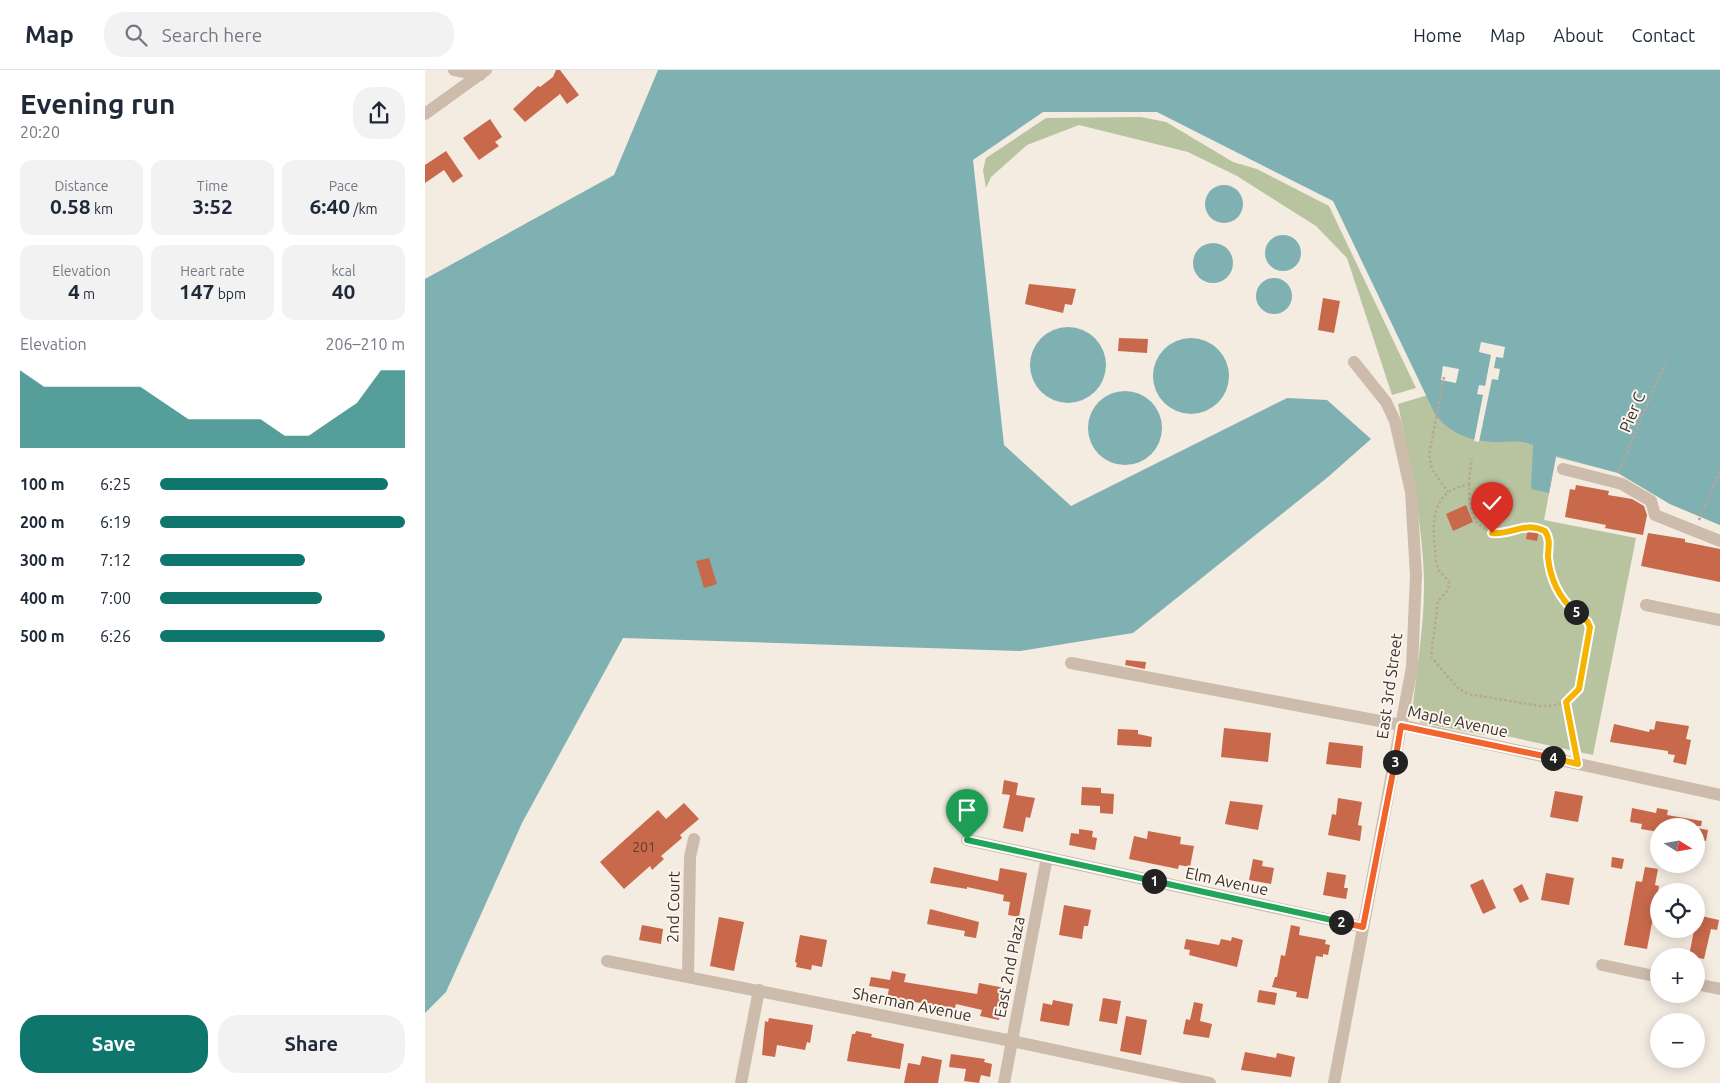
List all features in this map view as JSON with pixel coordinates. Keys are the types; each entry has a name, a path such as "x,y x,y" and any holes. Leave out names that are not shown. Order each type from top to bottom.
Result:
{"street":[{"path":"454,70 483,72"},
{"path":"425,114 483,72"},
{"name":"East 3rd Street","path":"1335,1083 1401,726 1414,643 1416,575 1411,492 1395,420 1386,402 1354,362"},
{"path":"1563,469 1622,484 1651,501 1655,515 1720,541"},
{"path":"1646,605 1720,620"},
{"name":"Maple Avenue","path":"1071,663 1401,726 1720,795"},
{"name":"2nd Court","path":"688,976 690,856 693,839"},
{"name":"Elm Avenue","path":"967,840 1363,927"},
{"name":"East 2nd Plaza","path":"1004,1083 1047,857"},
{"name":"Sherman Avenue","path":"607,961 1012,1041 1210,1083"},
{"path":"1602,965 1650,975"},
{"path":"1705,986 1720,989"},
{"path":"741,1083 759,990"}],"path":[{"name":"Pier C","path":"1618,473 1665,360"},
{"path":"1444,377 1429,455 1432,469 1448,492"},
{"path":"1470,485 1461,486 1448,492 1434,516 1433,533 1438,570 1449,583 1448,590 1437,601 1431,657 1459,689 1468,694 1540,706 1552,706 1566,702 1579,689 1581,684 1590,627 1587,621 1561,597 1549,566 1548,536 1545,531 1523,526 1497,534 1480,527 1472,513 1470,485 1472,459"},
{"path":"1700,517 1720,471"},
{"path":"1566,702 1578,764"}],"green space":[{"path":"1141,117 1166,122 1233,162 1257,169 1329,206 1416,388 1392,395 1347,258 1316,226 1237,176 1188,152 1079,125 1027,145 991,177 986,188 983,170 986,158 1046,118"},
{"path":"1482,359 1720,525 1670,504 1618,473 1556,457 1544,520 1636,538 1593,755 1488,732 1484,735 1422,723 1412,715 1422,630 1424,578 1418,512 1398,404 1428,395"}],"water":[{"path":"658,70 1720,70 1720,525 1670,504 1618,473 1556,456 1549,493 1531,489 1533,445 1520,442 1488,442 1462,436 1448,427 1435,414 1333,201 1157,112 1043,112 973,160 1004,445 1071,506 1287,398 1327,400 1371,439 1328,477 1133,633 1020,651 623,638 522,823 446,992 425,1013 425,279 614,175"},
{"path":"1224,185 1237,191 1243,204 1237,217 1224,223 1211,217 1205,204 1211,191"},
{"path":"1283,235 1290,236 1296,240 1300,246 1300,260 1296,266 1290,270 1283,271 1276,270 1270,266 1266,260 1265,253 1266,246 1270,240 1276,236"},
{"path":"1209,243 1217,243 1224,246 1230,252 1233,263 1230,274 1224,280 1217,283 1209,283 1202,280 1196,274 1193,267 1193,259 1196,252 1202,246"},
{"path":"1274,278 1287,283 1292,296 1287,309 1274,314 1261,309 1256,296 1261,283"},
{"path":"1061,327 1075,327 1089,333 1100,344 1106,358 1103,380 1095,392 1075,403 1061,403 1047,397 1036,386 1030,372 1030,358 1036,344 1047,333"},
{"path":"1191,338 1205,341 1218,349 1226,362 1229,376 1226,390 1218,403 1205,411 1191,414 1177,411 1164,403 1156,390 1153,376 1156,362 1164,349 1177,341"},
{"path":"1125,391 1139,394 1151,402 1159,414 1162,428 1159,442 1151,454 1139,462 1125,465 1111,462 1099,454 1091,442 1088,428 1091,414 1099,402 1111,394"}],"pier":[{"path":"1481,342 1505,347 1503,358 1496,357 1494,368 1500,369 1498,380 1492,379 1479,442 1474,441 1483,395 1477,394 1479,385 1485,386 1491,355 1479,352"},
{"path":"1443,366 1459,369 1456,383 1441,380"}],"building":[{"path":"556,70 560,70 579,95 567,104 560,94 525,122 513,109 538,86 540,87 553,77"},
{"path":"490,119 502,137 495,142 499,146 479,160 463,138"},
{"path":"446,151 463,176 453,183 444,170 425,183 425,165"},
{"path":"1029,284 1076,289 1072,305 1065,304 1063,313 1025,304"},
{"path":"1323,298 1340,301 1334,333 1318,330"},
{"path":"1119,338 1148,339 1147,353 1118,351"},
{"path":"1576,485 1609,491 1608,495 1632,499 1644,506 1647,515 1643,535 1605,528 1606,525 1565,517 1570,489 1575,490"},
{"path":"1466,505 1473,522 1453,531 1446,514"},
{"path":"1528,529 1539,532 1537,541 1526,539"},
{"path":"1648,533 1685,539 1685,542 1720,549 1720,582 1641,566"},
{"path":"709,558 717,584 704,588 696,561"},
{"path":"1126,660 1146,662 1145,669 1125,665"},
{"path":"1656,721 1689,726 1686,739 1691,740 1686,765 1673,762 1675,755 1668,754 1668,751 1610,742 1614,724 1649,732 1650,729 1654,730"},
{"path":"1224,728 1271,733 1268,762 1221,757"},
{"path":"1118,729 1138,730 1138,734 1152,737 1151,747 1117,745"},
{"path":"1329,742 1363,746 1361,768 1326,764"},
{"path":"1004,780 1018,783 1016,795 1035,798 1030,818 1026,817 1023,832 1003,828 1010,795 1002,794"},
{"path":"1082,787 1101,788 1101,793 1114,794 1113,814 1100,813 1100,806 1081,805"},
{"path":"1555,791 1583,796 1578,822 1550,817"},
{"path":"1338,798 1362,802 1358,825 1362,826 1360,841 1328,835 1332,814 1336,815"},
{"path":"1230,801 1263,805 1258,830 1225,824"},
{"path":"684,803 699,819 680,835 682,838 661,856 664,859 652,870 650,866 624,889 600,862 658,810 666,819"},
{"path":"1632,808 1656,813 1657,808 1668,810 1667,815 1684,818 1650,818 1650,830 1641,829 1642,824 1630,822"},
{"path":"1079,829 1093,831 1092,837 1097,838 1095,850 1069,845 1071,833 1079,834"},
{"path":"1705,830 1708,830 1705,841"},
{"path":"1148,831 1181,837 1180,844 1194,846 1190,867 1179,865 1178,869 1129,859 1134,836 1147,839"},
{"path":"1612,857 1624,859 1622,869 1611,867"},
{"path":"1253,859 1263,861 1262,866 1274,868 1271,884 1249,880"},
{"path":"934,867 998,881 1000,868 1027,873 1019,917 1008,915 1010,902 1003,901 1004,895 967,887 967,889 930,883"},
{"path":"1645,867 1650,868 1650,873 1657,873 1655,883 1650,883 1650,933 1647,949 1624,945 1636,881 1642,882"},
{"path":"1327,872 1346,875 1344,888 1348,888 1346,899 1323,895"},
{"path":"1546,873 1574,878 1569,905 1541,900"},
{"path":"1483,879 1496,908 1483,914 1470,885"},
{"path":"1522,884 1529,899 1520,903 1513,889"},
{"path":"1064,905 1091,910 1088,926 1084,926 1082,939 1059,935"},
{"path":"930,909 979,922 976,938 964,936 965,931 927,924"},
{"path":"719,917 744,922 734,971 710,966"},
{"path":"1705,917 1719,920 1717,930 1711,929 1705,955 1705,948 1691,948 1693,938 1705,938"},
{"path":"642,925 663,929 661,944 639,940"},
{"path":"1291,925 1300,927 1299,935 1326,940 1325,944 1330,945 1328,955 1323,954 1323,957 1316,956 1308,999 1296,997 1297,992 1272,987 1275,977 1277,977 1281,955 1285,956"},
{"path":"800,935 827,940 822,967 812,965 811,970 796,967 797,963 795,962"},
{"path":"1232,937 1243,940 1237,967 1189,955 1190,950 1184,949 1186,939 1219,945 1221,939 1231,941"},
{"path":"892,971 906,974 904,982 977,994 979,983 1005,988 999,1020 980,1016 982,1010 956,1004 955,1008 887,998 889,989 869,986 871,977 890,980"},
{"path":"1259,990 1277,993 1275,1005 1257,1002"},
{"path":"1103,998 1121,1001 1117,1024 1099,1021"},
{"path":"1053,1000 1073,1004 1069,1026 1040,1021 1043,1003 1052,1005"},
{"path":"1194,1002 1203,1004 1200,1021 1212,1024 1209,1038 1183,1034 1186,1019 1190,1020"},
{"path":"1126,1016 1147,1020 1141,1055 1120,1051"},
{"path":"769,1018 813,1025 810,1043 807,1042 805,1050 777,1045 775,1057 762,1055 765,1021 768,1022"},
{"path":"856,1031 872,1034 871,1037 904,1044 900,1069 847,1061 852,1034 855,1034"},
{"path":"1245,1052 1276,1058 1277,1053 1295,1057 1291,1077 1241,1070"},
{"path":"951,1054 985,1059 984,1062 992,1064 990,1077 981,1075 979,1083 964,1081 966,1069 949,1067"},
{"path":"922,1056 942,1060 938,1083 904,1083 908,1063 920,1065"}],"route":[{"path":"967,840 1363,927 1401,726 1578,764 1566,702 1579,689 1583,678 1590,627 1587,621 1561,597 1549,566 1548,554 1550,544 1545,531 1539,528 1523,526 1508,532 1492,533"}]}
